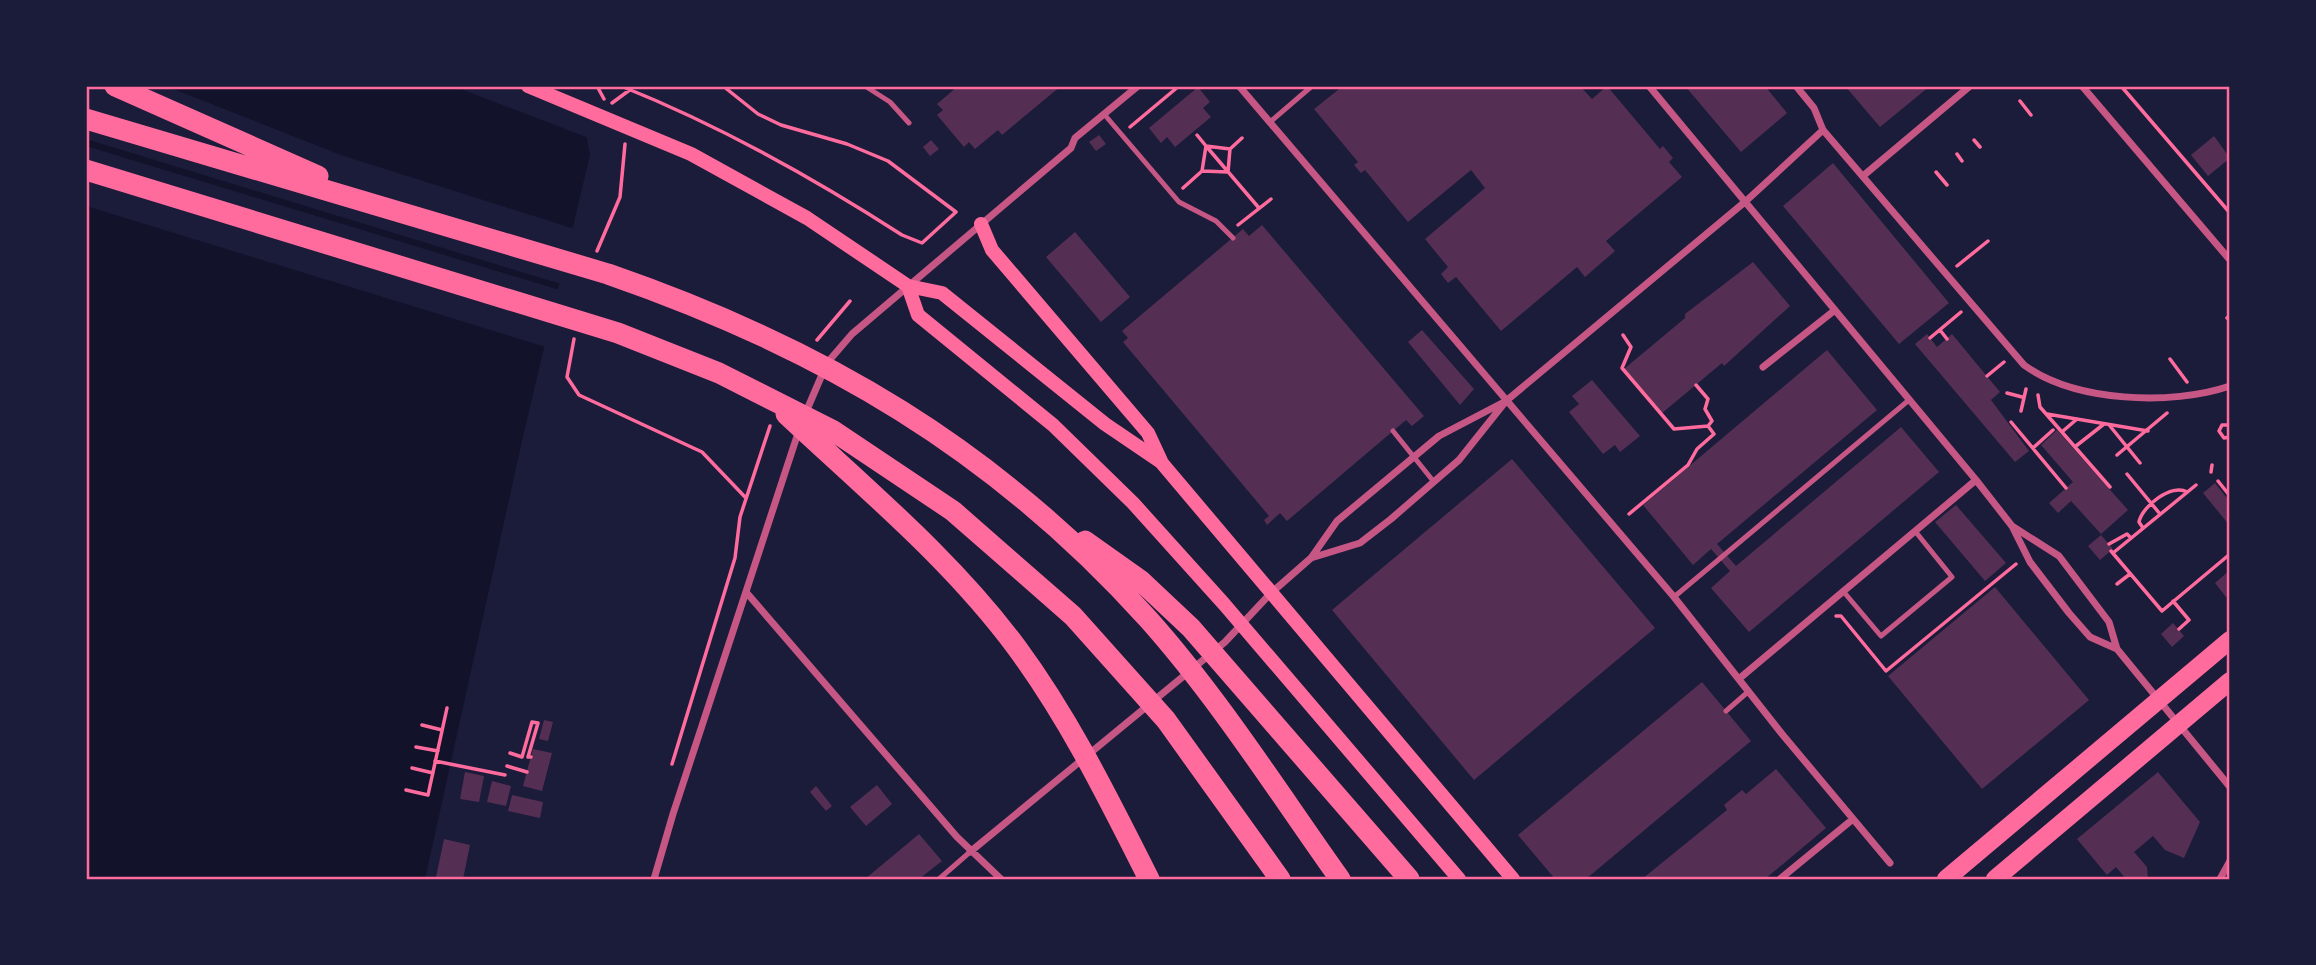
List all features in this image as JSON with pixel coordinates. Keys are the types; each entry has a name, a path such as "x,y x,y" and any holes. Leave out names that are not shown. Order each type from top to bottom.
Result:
{"highway":[{"path":"115,86 393,209"},
{"path":"86,119 608,274 690,303 789,346 860,384 945,439 1039,512 1097,566 1206,689 1340,879"},
{"path":"86,170 593,325 683,358 764,394 832,430 889,466 985,537 1073,615 1166,720 1280,879"},
{"path":"764,394 969,589 1017,648 1072,731 1149,879"},
{"path":"1039,512 1113,559 1191,628 1409,879"}],"main road":[{"path":"528,86 691,154 807,218 908,286 942,293 1105,424 1161,462"},
{"path":"981,224 992,250 1148,433 1161,462 1513,879"},
{"path":"908,286 918,315 1005,383 1087,456 1242,624 1459,879"},
{"path":"1946,879 2230,640"},
{"path":"1995,879 2230,681"}],"street":[{"path":"654,879 792,449 820,376 852,334 1072,148 1075,138 1138,86"},
{"path":"1240,86 1674,597 1890,863"},
{"path":"1649,86 1976,480 2012,526 2030,562 2090,637 2117,649"},
{"path":"1796,86 1814,108 1823,130 2024,365 2049,382 2097,393 2148,396 2196,394 2230,386"},
{"path":"1863,176 1970,86"},
{"path":"2082,86 2230,260"},
{"path":"1311,558 1360,543 1434,482 1459,460 1506,401 1746,201 1823,130"},
{"path":"1763,367 1835,310"},
{"path":"970,852 1225,642 1270,593 1311,558 1338,521 1414,457 1440,436 1506,401"},
{"path":"1740,678 1976,480"},
{"path":"2012,526 2059,556 2109,622 2117,649 2230,787"},
{"path":"746,592 970,852 1002,879"},
{"path":"1780,879 1853,819"},
{"path":"2220,879 2230,861"}],"lane":[{"path":"865,86 890,102 909,123"},
{"path":"1270,122 1312,86"},
{"path":"1104,114 1179,202 1216,221 1233,238"},
{"path":"1674,597 1909,400"},
{"path":"1393,431 1434,482"},
{"path":"1843,591 1881,636 1891,628 1952,577 1915,531"},
{"path":"1726,710 1749,691"},
{"path":"939,879 970,852"}],"path":[{"path":"621,86 706,122 810,177 902,235 922,243 956,212 888,161 847,144 781,125 758,114 723,86"},
{"path":"607,106 635,86"},
{"path":"1130,127 1179,86"},
{"path":"2121,86 2230,214"},
{"path":"2020,101 2031,115"},
{"path":"1197,135 1259,208"},
{"path":"1228,172 1230,149 1242,138"},
{"path":"1974,140 1979,147"},
{"path":"1173,196 1202,171 1206,146"},
{"path":"1206,146 1230,149"},
{"path":"1957,154 1962,161"},
{"path":"1202,171 1228,172"},
{"path":"1936,172 1947,185"},
{"path":"1238,225 1271,198"},
{"path":"1947,275 1988,241"},
{"path":"814,345 850,301"},
{"path":"1930,338 1961,312"},
{"path":"1940,330 1947,339"},
{"path":"1623,335 1631,347 1622,368 1674,429 1708,426 1712,421 1705,409 1708,399 1696,385"},
{"path":"2170,359 2196,394"},
{"path":"1987,376 2004,362"},
{"path":"2021,411 2022,397 2026,389"},
{"path":"2007,393 2022,397"},
{"path":"2038,395 2040,407 2110,487"},
{"path":"2117,455 2167,413"},
{"path":"2046,414 2148,431"},
{"path":"2062,432 2077,419"},
{"path":"2011,422 2066,488"},
{"path":"671,769 735,558 740,517 770,423"},
{"path":"2075,447 2107,424"},
{"path":"2107,424 2140,463"},
{"path":"2230,425 2222,425 2219,431 2224,438 2230,437"},
{"path":"1629,514 1688,465 1697,449 1714,434 1708,426"},
{"path":"2033,449 2053,430"},
{"path":"2211,472 2212,465"},
{"path":"2127,474 2161,514"},
{"path":"2218,481 2230,496"},
{"path":"2196,485 2112,552 2162,611 2230,554"},
{"path":"2143,528 2140,516 2153,505 2174,488 2187,492"},
{"path":"2109,544 2127,534 2131,538"},
{"path":"2117,584 2130,573"},
{"path":"2173,601 2189,620 2179,629"},
{"path":"406,790 428,795 447,708"},
{"path":"510,753 522,757 532,722 538,723 528,757 531,757"},
{"path":"422,725 442,730"},
{"path":"416,747 438,751"},
{"path":"435,761 505,775"},
{"path":"507,766 527,772"},
{"path":"412,768 433,773"}],"shaded area":[{"path":"86,86 569,86 583,118 590,155 524,432 425,879 86,879"}],"pier":[{"path":"86,86 166,86 341,155 578,230 564,285 86,139 86,95 90,95 86,93"},
{"path":"453,86 573,86 586,117 591,139"},
{"path":"86,146 563,291 549,348 86,206"}],"building":[{"path":"958,86 1061,86 1002,135 998,130 975,149 969,142 964,147 937,115 943,110 937,104"},
{"path":"1343,86 1580,86 1592,99 1607,86 1660,149 1663,146 1673,158 1669,162 1682,177 1606,241 1615,251 1585,277 1577,267 1501,331 1456,277 1448,283 1441,274 1448,267 1425,239 1485,188 1471,170 1408,222 1365,170 1361,173 1354,165 1358,162 1314,109"},
{"path":"1685,86 1765,86 1787,113 1741,152"},
{"path":"1845,86 1930,86 1880,127"},
{"path":"1198,87 1210,102 1203,108 1211,117 1175,147 1167,137 1161,143 1149,128"},
{"path":"1099,135 1106,144 1096,151 1089,142"},
{"path":"2214,136 2230,158 2208,176 2191,155"},
{"path":"931,140 939,149 930,156 923,147"},
{"path":"1833,163 1949,303 1899,344 1783,206"},
{"path":"1262,225 1424,416 1412,426 1406,420 1287,521 1280,513 1267,525 1264,520 1269,516 1123,342 1128,338 1122,331 1243,229 1249,236"},
{"path":"1075,232 1130,297 1101,322 1046,257"},
{"path":"1753,262 1790,306 1724,366 1722,363 1661,414 1624,369 1685,318 1685,314"},
{"path":"1422,330 1474,389 1460,405 1408,342"},
{"path":"1927,334 1937,347 1952,334 2000,392 1991,400 2029,451 2015,462 1915,344"},
{"path":"1827,350 1877,410 1717,544 1736,566 1901,427 1939,472 1749,632 1711,588 1730,571 1711,549 1693,565 1643,505"},
{"path":"1592,380 1640,436 1620,452 1615,445 1603,454 1569,412 1579,404 1572,396"},
{"path":"2057,430 2128,510 2101,534 2071,501 2058,513 2049,503 2073,482 2041,445"},
{"path":"1512,459 1655,628 1474,780 1332,610"},
{"path":"2215,483 2230,502 2230,526 2203,493"},
{"path":"1956,505 2006,563 1985,581 1935,522"},
{"path":"2101,535 2113,549 2100,560 2088,546"},
{"path":"2230,570 2230,594 2226,597 2215,583"},
{"path":"1995,587 2089,700 1982,789 1888,676"},
{"path":"2173,623 2184,636 2172,647 2161,634"},
{"path":"1702,682 1751,741 1586,879 1555,879 1518,835"},
{"path":"544,720 553,722 548,741 539,739"},
{"path":"533,749 552,753 542,791 523,786"},
{"path":"1776,769 1826,828 1765,879 1642,879 1727,810 1724,805 1742,790 1746,794"},
{"path":"465,772 484,776 479,802 460,799"},
{"path":"2158,772 2200,822 2184,858 2165,850 2153,836 2134,852 2147,867 2148,879 2126,879 2116,867 2107,875 2077,839"},
{"path":"492,781 511,786 506,806 487,802"},
{"path":"877,785 892,804 866,826 850,807"},
{"path":"816,786 832,806 826,811 810,792"},
{"path":"512,795 543,802 540,818 508,811"},
{"path":"919,834 942,861 919,879 865,879"},
{"path":"444,839 470,845 463,879 436,877"}]}
